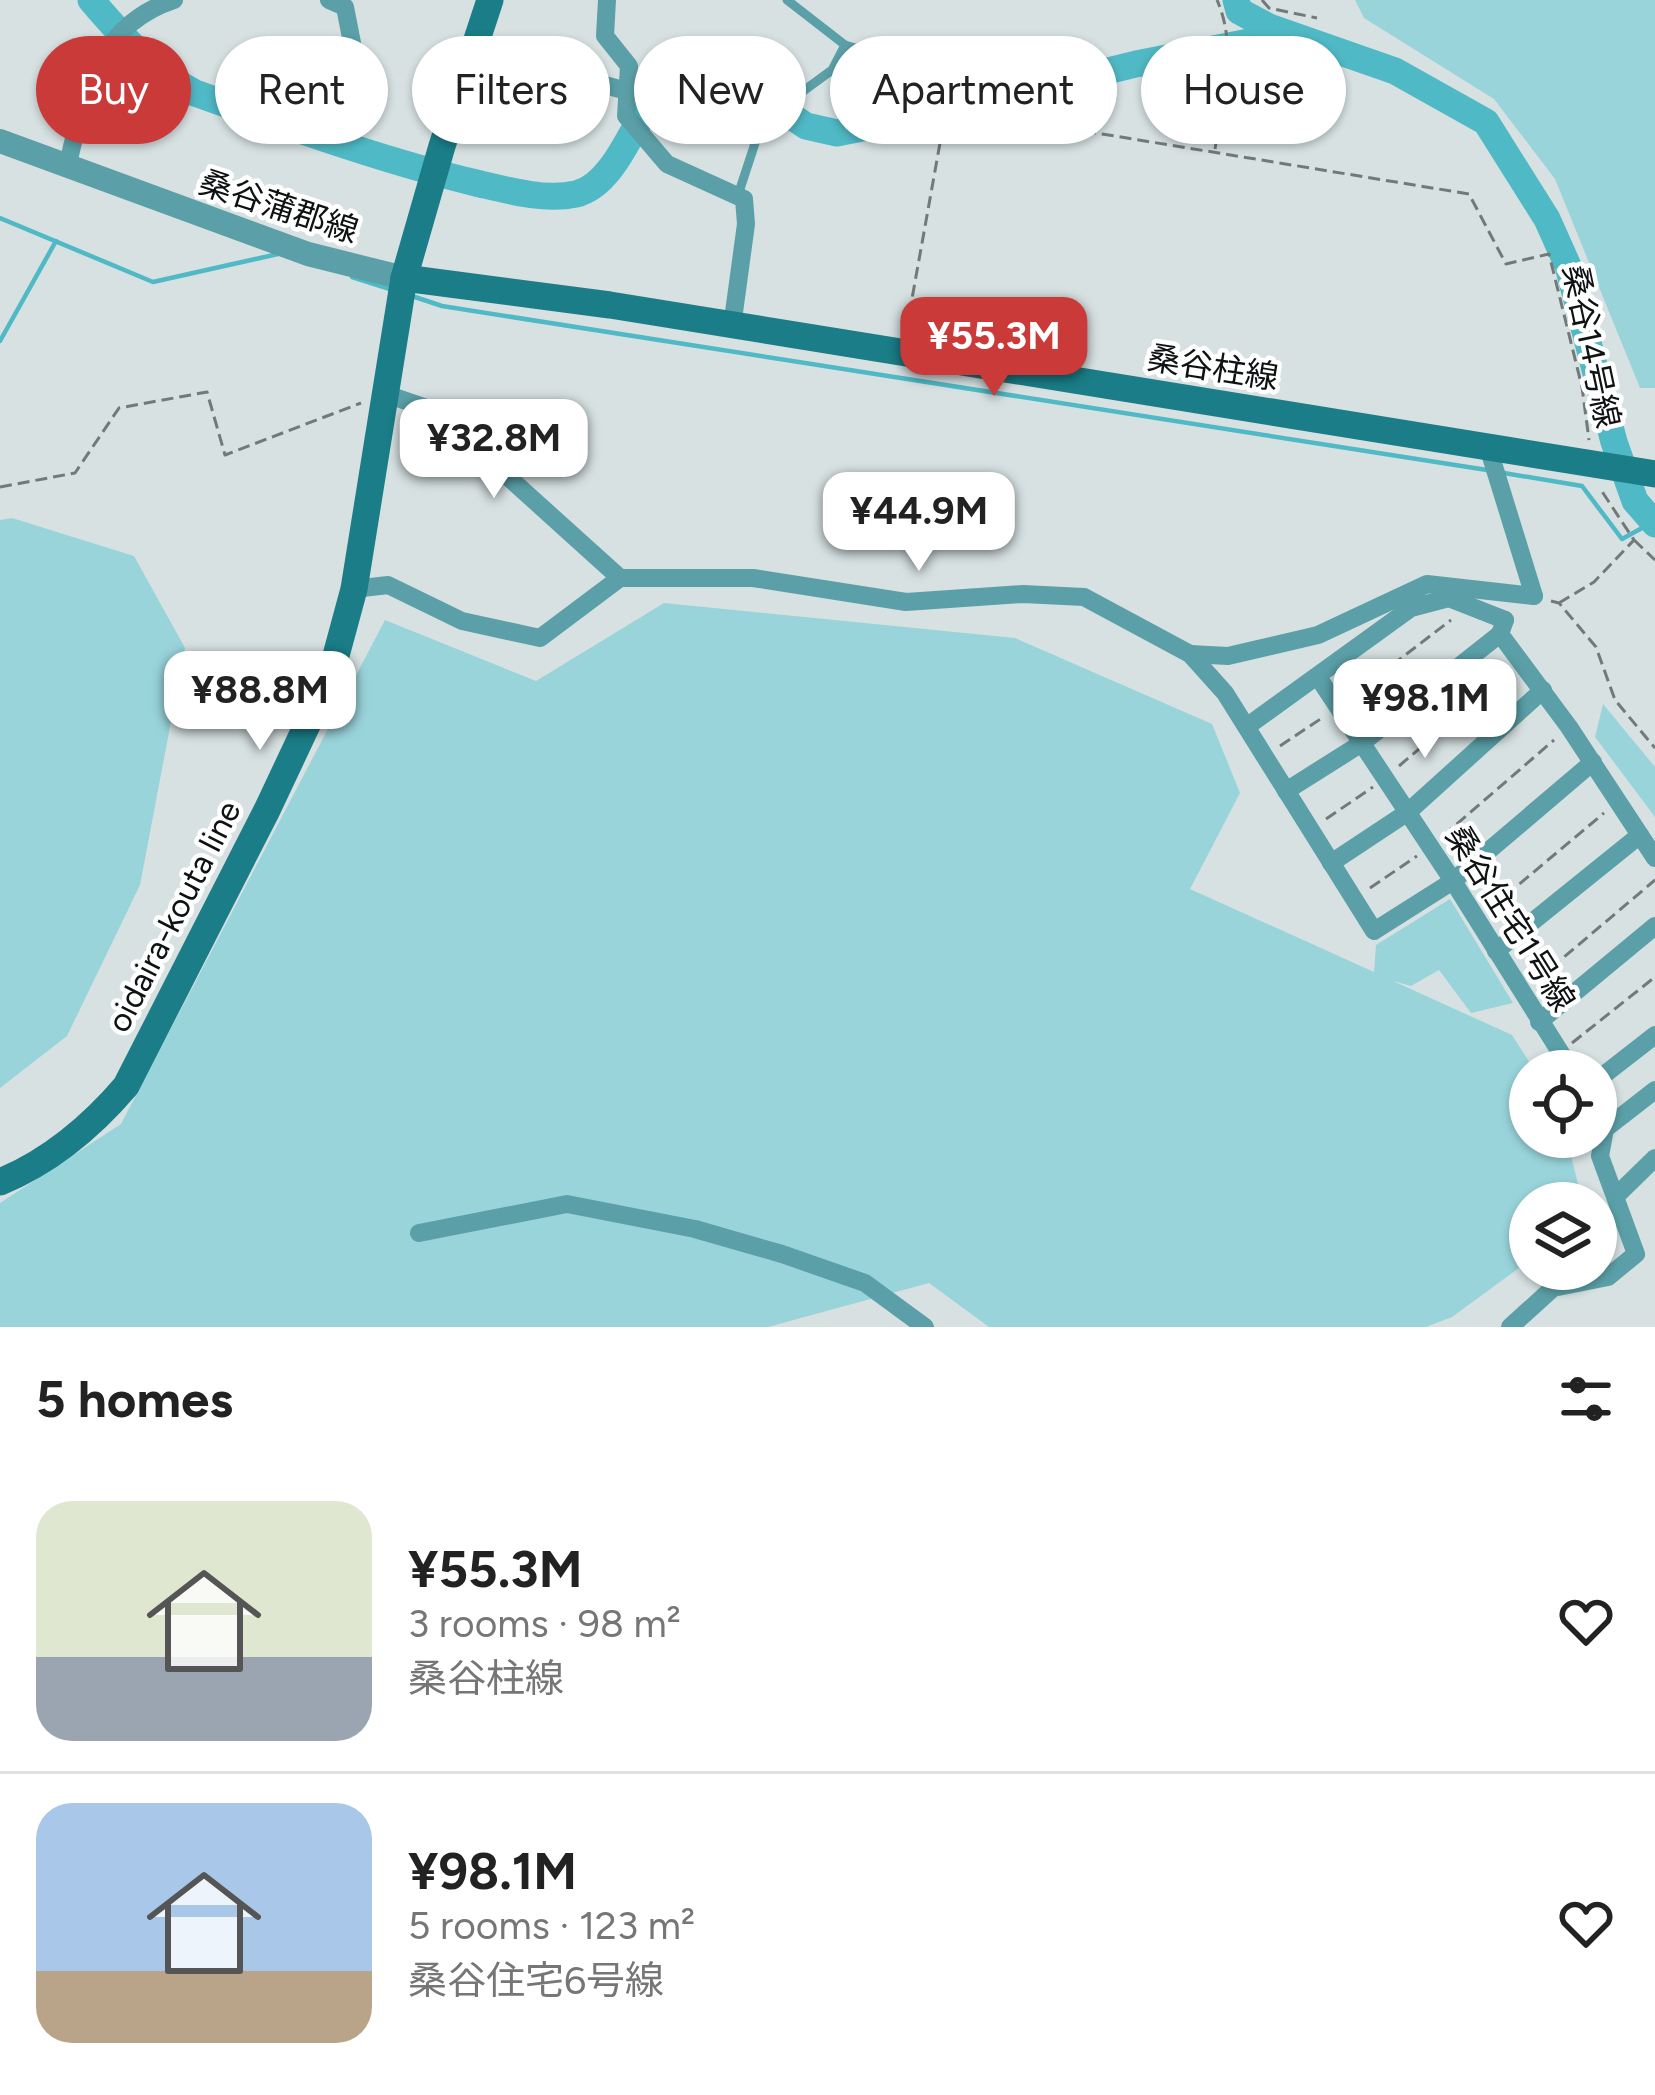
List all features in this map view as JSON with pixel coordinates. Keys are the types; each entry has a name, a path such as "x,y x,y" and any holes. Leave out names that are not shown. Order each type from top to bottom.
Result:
{"main road":[{"name":"oidaira-kouta line","path":"478,36 490,0"},
{"name":"oidaira-kouta line","path":"0,1182 64,1146 98,1119 137,1066 331,674 354,590 404,278 445,144"},
{"name":"桑谷柱線","path":"404,278 610,304 1655,474"}],"street":[{"path":"68,167 84,100 104,55 124,25 174,0"},
{"path":"329,0 345,7 351,36"},
{"path":"607,0 604,36 628,66 626,116 667,164 745,199 732,327"},
{"path":"610,86 627,91"},
{"name":"桑谷蒲郡線","path":"0,141 308,254 404,278"},
{"path":"386,394 435,411 620,578"},
{"path":"1488,446 1534,596"},
{"path":"354,590 388,585 462,622 540,638 620,578 753,578 906,602 1023,594 1084,597 1190,654 1249,725 1264,758 1374,931 1453,880 1593,762"},
{"path":"1190,654 1228,656 1318,635 1427,584 1534,596"},
{"path":"1286,791 1362,743 1534,596"},
{"path":"1249,725 1411,608 1449,598 1502,627 1655,858"},
{"name":"桑谷住宅1号線","path":"1318,677 1559,1050"},
{"path":"1331,863 1408,812 1543,690"},
{"path":"1496,951 1640,835"},
{"path":"1538,1022 1655,926"},
{"path":"1617,1065 1655,1035"},
{"path":"1617,1112 1655,1090"},
{"path":"1617,1195 1655,1158"},
{"path":"1617,1199 1636,1254 1617,1270"},
{"path":"419,1233 567,1204 695,1228 782,1254 865,1283 926,1327"},
{"path":"1510,1327 1551,1290"}],"lane":[{"path":"787,0 833,36"},
{"path":"738,196 763,119 780,97 791,100 830,71"}],"path":[{"path":"1215,151 1228,67 1227,22 1217,0"},
{"path":"1262,0 1269,8 1317,18"},
{"name":"桑谷14号線","path":"1117,136 1469,194 1506,264 1549,254 1582,387 1592,464"},
{"name":"桑谷14号線","path":"902,352 940,144"},
{"path":"0,487 75,473 119,408 207,392 225,455 386,394"},
{"path":"1592,464 1606,501 1655,560"},
{"path":"1559,603 1594,582 1634,540"},
{"path":"1534,596 1559,603 1596,647 1615,700 1655,748"},
{"path":"1264,758 1469,606"},
{"path":"1310,830 1385,779 1521,662"},
{"path":"1354,900 1430,847 1569,727"},
{"path":"1477,920 1619,801"},
{"path":"1522,993 1655,880"},
{"path":"1564,1050 1655,977"}],"shaded area":[{"path":"1355,0 1655,0 1655,388 1640,388 1555,179 1494,99 1364,18"},
{"path":"12,518 134,556 185,648 140,885 67,1036 0,1088 0,520"},
{"path":"664,603 1015,638 1212,724 1240,793 1190,889 1374,972 1376,945 1450,899 1513,1003 1471,1013 1439,970 1411,986 1393,981 1512,1035 1522,1050 1509,1050 1509,1158 1571,1158 1578,1182 1509,1182 1509,1275 1452,1317 1426,1327 989,1327 929,1283 768,1327 0,1327 0,1203 121,1124 385,620 536,681"},
{"path":"1603,704 1655,767 1655,817 1595,737"}],"waterway":[{"path":"91,0 151,63 195,93 405,164 500,189 551,196 576,194 596,183 613,165 656,91 671,72 688,61 709,61 806,126 837,133 1249,42 1269,27"},
{"path":"1236,0 1239,11 1269,27 1395,71 1486,122 1547,219 1568,266 1614,442 1635,501 1655,524"},
{"path":"0,218 153,282 278,254"},
{"path":"0,341 56,241"},
{"path":"352,277 393,290"},
{"path":"409,295 442,306 1487,470"},
{"path":"1504,473 1582,486 1622,539 1653,522"}]}
